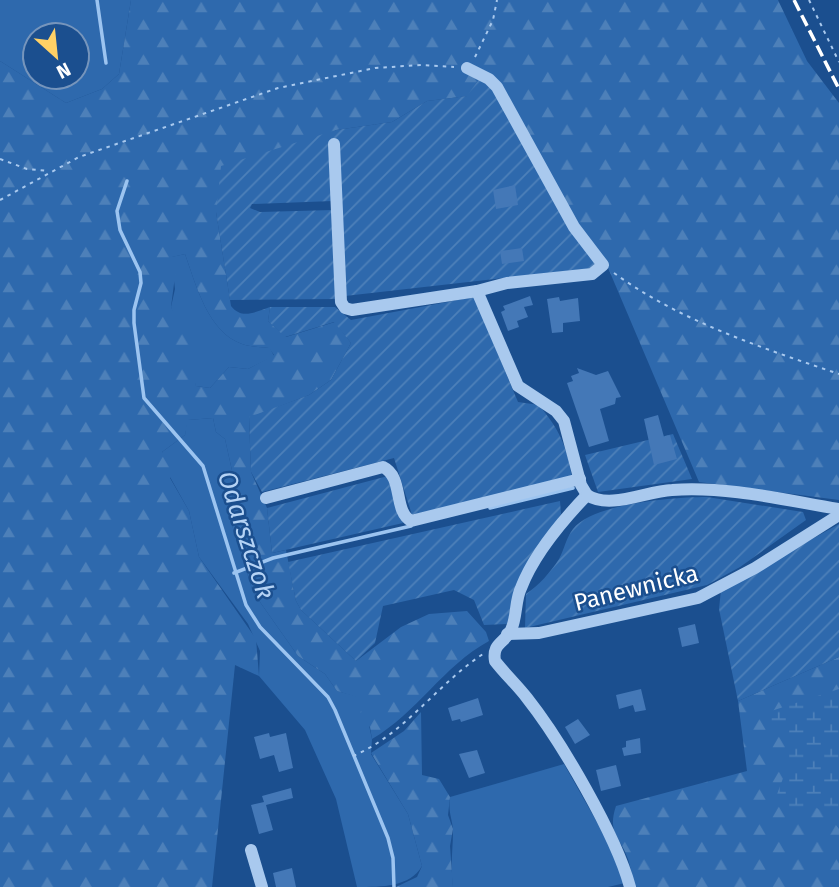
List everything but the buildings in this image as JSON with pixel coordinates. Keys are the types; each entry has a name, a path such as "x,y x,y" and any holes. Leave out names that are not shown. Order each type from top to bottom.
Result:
{"street":[{"path":"334,144 341,302 345,308 352,310 598,270 498,87 489,79 467,68"},
{"path":"477,291 518,386 556,411 564,421 587,495 603,500 670,490 701,490 772,496 839,509"},
{"path":"266,498 383,467 393,476 405,516 411,521 580,479"},
{"path":"587,495 558,528 528,574 516,599 511,630 496,645 495,662 526,696 557,741 620,855 630,887"},
{"name":"Panewnicka","path":"507,634 539,632 698,598 755,568 839,515"},
{"path":"251,850 262,887"}],"path":[{"path":"0,200 79,157 278,88 375,68 421,65 467,68 486,38 497,0"},
{"path":"809,0 839,62"},
{"path":"0,159 27,169 52,171"},
{"path":"598,270 646,297 774,352 839,374"},
{"path":"353,756 398,730 463,667 496,645"}],"green space":[{"path":"0,0 131,0 119,74 102,89 66,103 47,91 91,91 91,21 21,21 21,74 0,61"},
{"path":"131,0 778,0 807,61 839,103 839,500 699,482 606,263 578,223 514,112 484,71 468,96 427,101 392,122 336,130 216,212 231,306 235,310 249,314 270,307 268,321 286,337 335,322 351,343 331,380 309,395 249,418 251,472 267,508 272,553 286,550 296,601 301,610 356,661 401,627 429,614 467,611 486,632 489,641 458,663 403,716 372,739 370,727 358,716 363,708 363,699 337,691 325,674 298,656 253,592 232,525 233,475 225,439 216,432 213,418 188,420 185,435 162,452 175,469 170,478 189,511 199,557 256,639 259,676 235,665 212,887 0,887 0,61 21,74 21,91 47,91 66,103 102,89 119,74","holes":["185,254 199,293 212,318 230,338 242,344 269,348 274,355 248,369 229,367 210,388 196,386 190,344 171,307 176,268 172,257"]},
{"path":"479,79 490,85 595,263 593,268 345,296 333,201 252,204 250,208 260,212 333,210 337,299 230,300 216,212 221,166 336,130 392,122 427,101 467,96"},
{"path":"185,254 205,306 220,329 242,344 270,348 274,356 248,369 229,367 210,388 196,386 171,307 175,289 171,257"},
{"path":"474,297 518,402 539,405 546,414 561,438 572,477 412,515 394,458 262,492 251,472 249,417 309,395 331,380 351,343 334,322 285,337 268,321 270,307 335,307 351,320"},
{"path":"213,418 216,432 225,439 233,475 232,525 253,592 298,656 325,674 337,691 363,698 372,739 371,754 408,814 422,866 417,873 403,882 357,887 336,799 305,730 259,676 260,651 248,624 199,557 189,511 170,477 162,452 185,435 187,420"},
{"path":"673,434 692,479 598,492 585,455"},
{"path":"388,476 403,523 272,553 267,508"},
{"path":"707,497 803,512 806,520 740,567 707,585 525,628 526,594 552,569 573,529 583,520 616,507 636,503"},
{"path":"560,501 561,514 518,583 507,624 484,625 474,600 454,590 383,606 375,643 356,661 301,610 296,601 288,562"},
{"path":"839,524 839,657 738,701 719,609 721,590"},
{"path":"839,657 839,887 635,887 628,859 614,829 616,806 747,771 738,701"},
{"path":"839,689 839,829 830,817 814,806 786,815 776,797 788,765 789,727 764,722 765,713"},
{"path":"421,712 422,775 439,779 450,797 448,815 453,829 450,846 453,887 396,887 417,877 422,866 408,814 371,753 404,731"},
{"path":"564,764 611,847 625,883 608,887 453,887 450,797"}],"waterway":[{"name":"Odarszczok","path":"97,0 106,63"},
{"name":"Odarszczok","path":"127,181 117,211 120,230 140,272 141,283 134,310 134,323 144,398 203,466 246,605 260,627 328,697 335,710 388,838 393,858 394,887"},
{"path":"490,508 573,488"},
{"path":"234,573 273,558 411,526"}],"railway":[{"path":"794,0 839,89"}]}
